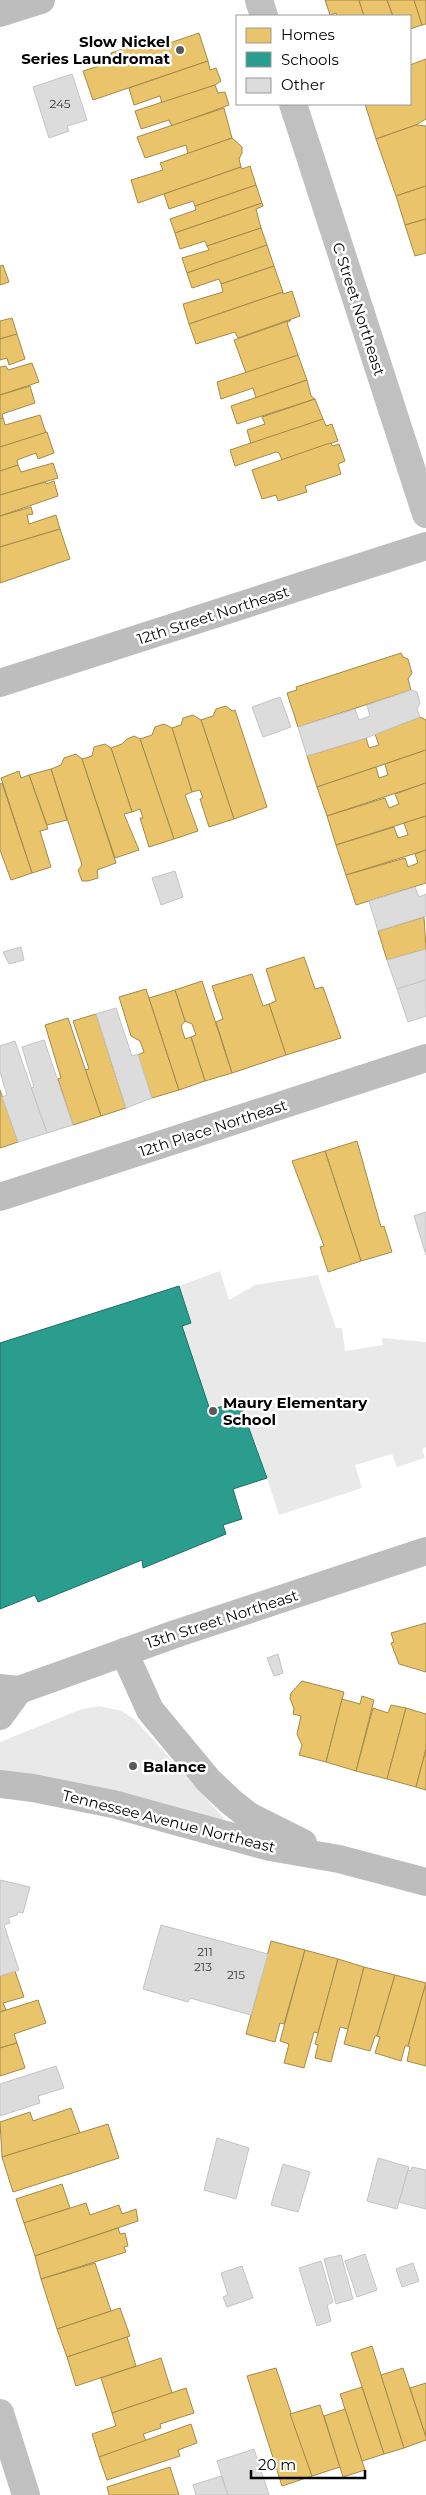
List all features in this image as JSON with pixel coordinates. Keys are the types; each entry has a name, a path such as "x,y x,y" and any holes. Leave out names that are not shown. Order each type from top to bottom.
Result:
{"main road":[{"path":"259,0 264,15"},
{"name":"C Street Northeast","path":"292,105 426,514"},
{"path":"0,2414 26,2495"}],"street":[{"path":"0,13 41,0"},
{"name":"12th Street Northeast","path":"0,682 426,546"},
{"name":"12th Place Northeast","path":"0,1197 426,1058"},
{"name":"13th Street Northeast","path":"0,1716 10,1689 426,1551"},
{"name":"Tennessee Avenue Northeast","path":"124,1652 150,1710 184,1753 230,1801 266,1826 339,1858"},
{"name":"Tennessee Avenue Northeast","path":"0,1784 76,1796 270,1847 339,1858 426,1882"}],"shaded area":[{"path":"220,1271 229,1300 255,1285 318,1275 336,1328 342,1328 345,1351 383,1345 382,1338 426,1342 426,1447 422,1449 425,1458 397,1467 392,1454 355,1465 362,1488 279,1515 255,1441 252,1442 239,1401 210,1410 182,1326 191,1323 179,1286"},
{"path":"99,1706 122,1711 135,1720 223,1817 223,1821 0,1776 0,1742 79,1710"}],"building: Homes":[{"path":"325,0 359,0 364,15 337,15 336,13 330,15"},
{"path":"359,0 387,0 393,15 364,15"},
{"path":"387,0 414,0 422,25 411,29 411,15 393,15"},
{"path":"414,0 426,0 426,24 422,25"},
{"path":"199,33 208,61 93,100 83,71 114,61 111,53 129,47 130,50 147,45 149,50"},
{"path":"426,59 426,119 416,125 376,139 365,105 411,105 411,65"},
{"path":"208,61 210,70 216,68 221,81 215,85 162,103 160,96 134,105 129,88"},
{"path":"215,85 218,93 225,92 229,105 172,126 169,120 141,129 135,111"},
{"path":"224,108 232,138 188,154 186,145 145,158 137,137"},
{"path":"416,125 426,126 426,186 396,196 376,139"},
{"path":"232,138 242,147 239,159 241,167 138,203 131,180 163,170 160,163"},
{"path":"250,166 256,185 195,206 193,201 169,209 164,194 241,167 242,169"},
{"path":"256,185 262,203 175,233 170,219 196,210 195,206"},
{"path":"426,186 426,219 405,225 396,196"},
{"path":"262,203 263,206 256,209 261,228 207,246 205,241 180,249 175,233"},
{"path":"426,219 426,253 415,256 405,225"},
{"path":"261,228 267,245 187,273 182,258 209,250 207,246"},
{"path":"267,245 274,266 221,284 219,279 192,288 187,273"},
{"path":"3,265 9,282 0,285 0,266"},
{"path":"274,266 283,292 189,324 183,304 223,292 221,284"},
{"path":"292,291 300,316 238,338 235,332 196,344 189,324 283,292 283,294"},
{"path":"12,318 17,334 0,339 0,321"},
{"path":"291,320 287,323 298,355 246,373 234,340"},
{"path":"17,334 25,359 9,365 7,358 0,360 0,339"},
{"path":"298,355 307,380 256,398 253,388 221,399 217,382"},
{"path":"32,363 39,382 0,395 0,367 6,366 8,370"},
{"path":"307,380 311,396 315,399 237,424 231,406"},
{"path":"30,386 35,403 2,414 3,418 0,419 0,395"},
{"path":"315,399 323,419 251,444 247,430 265,424 262,417"},
{"path":"40,415 46,433 0,447 0,419 3,418 5,425"},
{"path":"323,419 326,426 332,424 338,441 282,460 279,453 276,452 235,466 230,450"},
{"path":"47,432 54,453 38,459 36,453 17,460 18,465 0,471 0,447"},
{"path":"330,443 333,446 339,444 345,461 338,464 341,474 305,486 307,492 278,501 276,495 262,499 252,470"},
{"path":"53,463 58,478 0,495 0,471 18,465 21,472"},
{"path":"54,481 58,496 0,516 0,495"},
{"path":"31,507 33,514 27,515 29,524 56,515 60,529 0,547 0,516"},
{"path":"60,529 70,559 0,583 0,547"},
{"path":"401,653 403,657 408,659 412,673 408,679 411,690 298,727 287,693 297,690 296,687"},
{"path":"226,706 232,711 235,710 267,807 234,819 201,720 213,716 216,709"},
{"path":"193,715 201,720 234,819 209,827 200,799 203,798 200,790 192,792 172,728 181,725 183,718"},
{"path":"420,717 426,720 426,750 317,787 307,756 366,738 369,748 379,745 375,734"},
{"path":"164,724 172,728 192,792 185,795 198,831 174,839 140,739 152,735 155,727"},
{"path":"134,736 140,739 174,839 149,847 140,818 143,818 140,809 132,812 111,748 122,744"},
{"path":"105,744 111,748 132,812 124,814 139,850 115,858 82,759 92,756 94,747"},
{"path":"426,750 426,783 327,816 317,787 376,767 379,778 388,775 385,764"},
{"path":"76,754 82,759 116,863 97,870 98,878 88,881 82,881 78,870 82,865 51,769 61,765 64,758"},
{"path":"51,769 67,820 47,825 29,775"},
{"path":"19,771 21,778 29,775 48,829 40,831 51,867 32,873 1,778"},
{"path":"2,783 32,873 11,880 0,850 0,784"},
{"path":"426,783 426,816 336,845 327,816 385,798 389,808 399,804 395,794"},
{"path":"426,816 426,850 346,875 336,845 394,827 398,838 408,835 404,823"},
{"path":"426,850 426,883 356,905 346,875 405,858 408,867 418,863 415,854"},
{"path":"424,917 426,949 387,960 378,931"},
{"path":"304,957 315,989 323,987 341,1038 286,1055 269,1004 276,1001 266,969"},
{"path":"252,974 263,1006 269,1004 286,1055 232,1073 216,1022 223,1019 212,986"},
{"path":"202,981 232,1073 205,1081 191,1037 196,1035 192,1024 185,1021 175,990"},
{"path":"146,989 179,1090 152,1098 138,1055 144,1052 140,1041 131,1036 119,997"},
{"path":"175,990 185,1021 181,1026 185,1039 191,1037 205,1081 179,1090 149,998"},
{"path":"96,1014 126,1108 101,1116 85,1070 89,1069 73,1021"},
{"path":"68,1018 101,1116 73,1125 58,1079 61,1078 45,1025"},
{"path":"0,1090 18,1142 0,1148"},
{"path":"357,1141 381,1227 384,1226 392,1252 361,1261 325,1151"},
{"path":"325,1151 361,1261 328,1272 320,1247 324,1246 292,1161"},
{"path":"426,1623 426,1672 399,1664 391,1643 394,1642 391,1633"},
{"path":"302,1681 344,1692 326,1762 299,1755 302,1745 297,1734 301,1716 293,1714 294,1709 290,1698 291,1693"},
{"path":"362,1696 374,1700 356,1771 326,1762 342,1699 360,1704"},
{"path":"391,1705 406,1708 387,1779 356,1771 373,1708 388,1713"},
{"path":"406,1708 426,1714 426,1749 416,1787 387,1779"},
{"path":"426,1749 426,1790 416,1787"},
{"path":"271,1941 305,1950 284,2024 280,2023 275,2042 246,2034"},
{"path":"305,1950 338,1959 318,2033 314,2032 304,2068 284,2063 289,2044 280,2041"},
{"path":"338,1959 364,1967 348,2029 340,2027 331,2062 315,2058 318,2045 315,2044"},
{"path":"364,1967 395,1975 377,2036 375,2036 370,2051 344,2044"},
{"path":"15,1971 24,1997 3,2003 6,2010 0,2012 0,1976"},
{"path":"395,1975 426,1983 408,2046 405,2046 401,2061 375,2053 380,2037 377,2036"},
{"path":"426,1983 426,2066 407,2061 410,2047 408,2046"},
{"path":"38,2000 46,2023 14,2034 17,2043 0,2048 0,2012"},
{"path":"17,2043 25,2068 0,2076 0,2048"},
{"path":"71,2108 80,2133 2,2157 0,2122 30,2112 33,2121"},
{"path":"108,2124 119,2158 13,2192 2,2157"},
{"path":"62,2184 70,2208 24,2223 16,2199"},
{"path":"86,2203 90,2215 119,2205 122,2214 136,2209 138,2221 35,2256 24,2223"},
{"path":"118,2228 120,2234 125,2233 128,2246 124,2247 126,2252 41,2279 35,2256"},
{"path":"95,2263 111,2311 57,2329 41,2279"},
{"path":"120,2308 130,2336 67,2357 57,2329"},
{"path":"127,2337 136,2366 76,2386 67,2357"},
{"path":"372,2346 404,2448 384,2454 351,2353"},
{"path":"161,2358 172,2393 112,2413 101,2378"},
{"path":"276,2368 312,2476 282,2486 247,2376"},
{"path":"403,2368 426,2437 426,2440 404,2448 381,2375"},
{"path":"426,2383 426,2437 410,2388"},
{"path":"362,2387 384,2454 362,2461 340,2394"},
{"path":"186,2388 194,2413 160,2424 161,2428 143,2434 146,2441 99,2457 92,2434 116,2426 112,2413"},
{"path":"320,2405 340,2467 312,2476 290,2414"},
{"path":"345,2409 365,2470 343,2477 324,2416"},
{"path":"191,2424 197,2443 178,2450 180,2456 107,2480 99,2457"},
{"path":"170,2467 179,2495 109,2495 107,2487"}],"building: Schools":[{"path":"179,1286 191,1323 182,1326 210,1410 239,1401 267,1478 233,1489 242,1519 223,1525 226,1534 143,1568 142,1560 38,1602 35,1595 0,1609 0,1343"}],"building: Other":[{"path":"72,74 87,120 67,126 69,131 49,138 33,87"},
{"path":"411,690 417,692 420,703 417,709 420,717 366,738 307,756 298,727 355,709 359,720 370,716 367,705"},
{"path":"280,697 291,727 263,737 252,707"},
{"path":"175,871 183,897 161,905 152,878"},
{"path":"415,887 419,897 426,894 426,916 378,931 369,901"},
{"path":"21,947 24,960 9,964 3,952"},
{"path":"426,949 426,980 397,989 387,960"},
{"path":"426,980 426,1016 408,1022 397,989"},
{"path":"116,1008 132,1056 138,1054 152,1098 126,1108 96,1014"},
{"path":"44,1040 73,1125 47,1133 31,1088 34,1087 22,1047"},
{"path":"15,1041 47,1133 18,1142 2,1097 7,1095 0,1072 0,1046"},
{"path":"426,1212 426,1255 414,1216"},
{"path":"278,1654 283,1673 274,1676 267,1658"},
{"path":"0,1880 30,1887 23,1913 18,1912 17,1915 8,1918 10,1923 4,1925 19,1970 0,1976"},
{"path":"161,1925 268,1954 251,2015 190,1998 188,2002 143,1989"},
{"path":"56,2066 64,2088 38,2096 40,2103 0,2116 0,2084"},
{"path":"217,2138 249,2148 236,2199 204,2190"},
{"path":"378,2158 409,2167 397,2209 367,2201"},
{"path":"283,2164 310,2172 298,2212 271,2205"},
{"path":"412,2167 426,2170 426,2209 399,2202 408,2170 411,2171"},
{"path":"365,2254 377,2290 357,2297 345,2261"},
{"path":"341,2255 353,2299 336,2304 324,2259"},
{"path":"321,2261 333,2302 327,2305 331,2321 317,2326 299,2268"},
{"path":"413,2263 419,2281 402,2287 396,2269"},
{"path":"242,2266 253,2298 227,2307 223,2297 228,2295 221,2273"},
{"path":"254,2449 269,2495 228,2495 217,2461"},
{"path":"221,2476 228,2495 196,2495 193,2485"}],"place":[{"name":"Slow Nickel Series Laundromat","path":"180,50"},
{"name":"Maury Elementary School","path":"213,1411"},
{"name":"Balance","path":"133,1766"}]}
